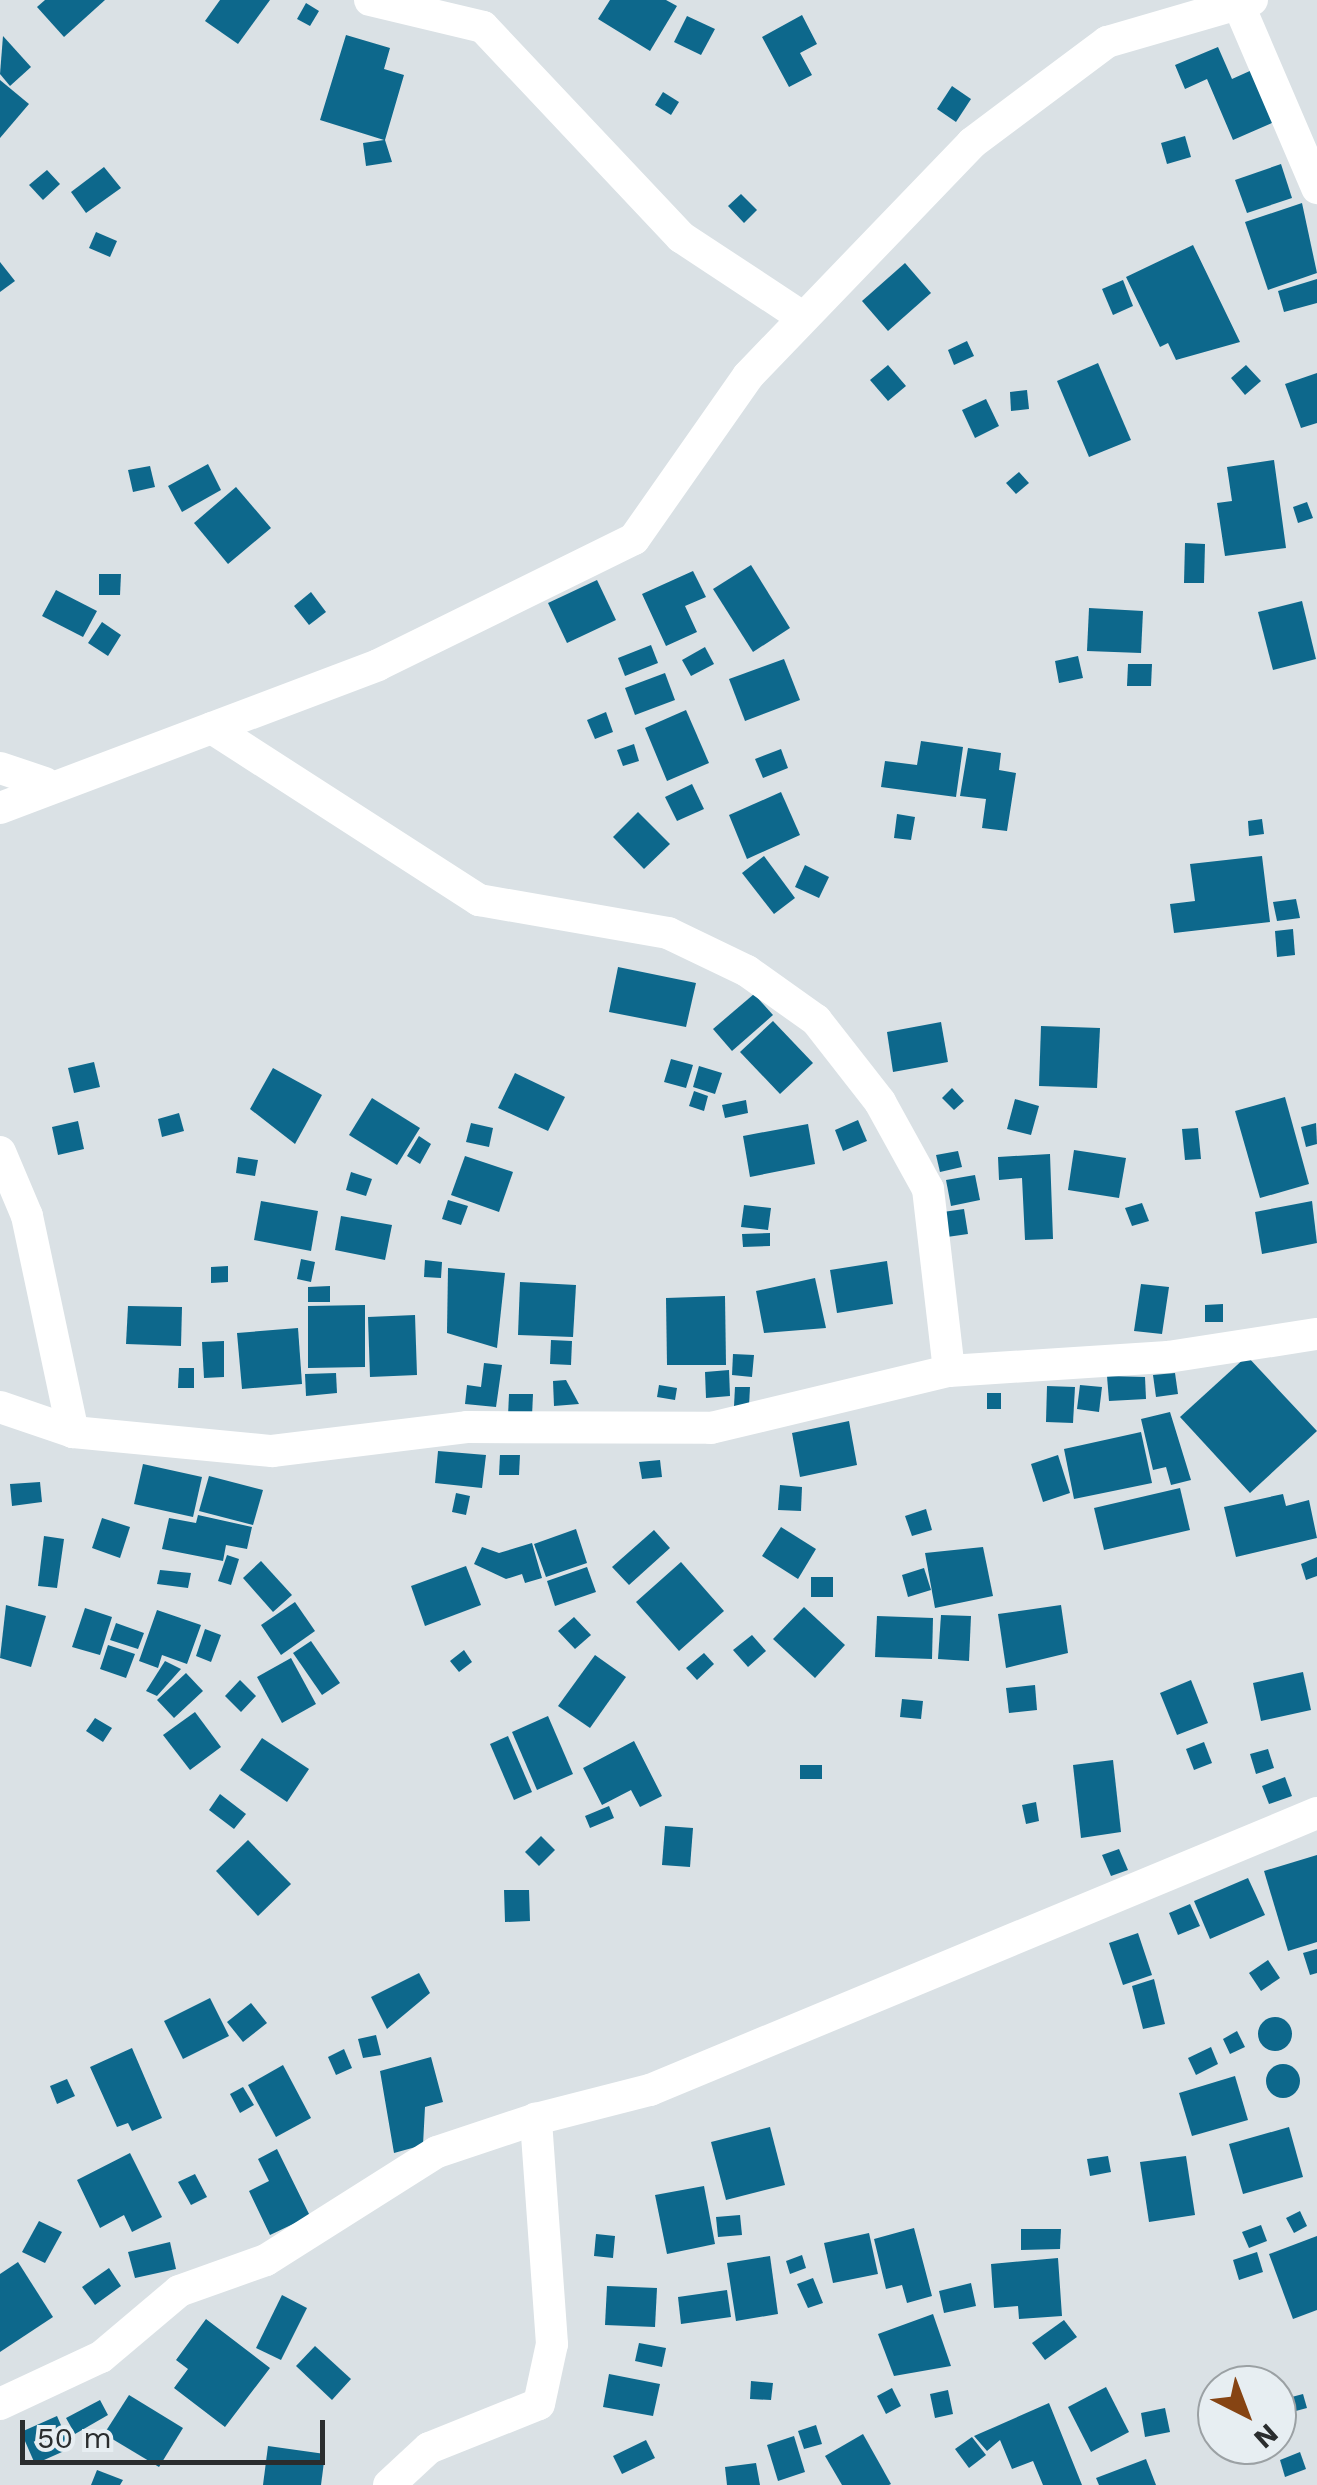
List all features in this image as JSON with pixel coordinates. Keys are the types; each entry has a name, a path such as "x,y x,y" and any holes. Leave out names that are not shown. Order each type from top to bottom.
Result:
{"street":[{"path":"370,0 482,28 681,237 801,316"},
{"path":"0,808 45,783 212,728 378,664 634,539 801,316 972,144 1108,42 1246,4 1317,188"},
{"path":"212,728 479,900 668,933 747,971 816,1020 880,1102 928,1188 949,1371"},
{"path":"0,768 45,783"},
{"path":"0,1152 28,1216 73,1432"},
{"path":"0,1407 73,1432 272,1451 467,1426 711,1428 949,1371 1168,1357 1317,1334"},
{"path":"0,2404 100,2357 180,2291 266,2260 437,2152 536,2119 650,2090 1317,1813"},
{"path":"388,2485 430,2448 539,2404 552,2344 536,2119"}],"building":[{"path":"45,0 105,0 64,37 37,7"},
{"path":"220,0 270,0 238,44 205,21"},
{"path":"610,0 666,0 677,6 650,51 598,19"},
{"path":"306,3 319,11 310,26 297,19"},
{"path":"802,15 817,44 800,53 812,75 789,87 762,37"},
{"path":"687,16 715,29 701,55 674,42"},
{"path":"346,35 390,48 384,69 404,75 385,140 392,162 366,166 363,143 384,140 320,120"},
{"path":"3,36 31,67 10,86 0,74"},
{"path":"1218,47 1232,79 1252,70 1274,122 1233,140 1207,79 1185,89 1175,65"},
{"path":"0,80 29,104 0,138"},
{"path":"952,86 971,99 956,122 937,109"},
{"path":"663,92 679,102 671,115 655,105"},
{"path":"1185,136 1191,157 1167,164 1161,143"},
{"path":"1281,164 1292,198 1247,213 1235,180"},
{"path":"104,167 121,188 86,213 71,192"},
{"path":"47,170 60,184 43,200 29,185"},
{"path":"741,194 757,210 744,223 728,206"},
{"path":"1302,203 1317,273 1268,290 1245,222"},
{"path":"96,232 117,241 110,257 89,248"},
{"path":"1193,245 1240,342 1176,360 1168,343 1160,347 1126,277"},
{"path":"0,262 15,281 0,292"},
{"path":"905,263 931,293 888,331 862,301"},
{"path":"1317,279 1317,303 1284,312 1278,291"},
{"path":"1123,280 1133,306 1113,315 1102,289"},
{"path":"967,341 974,356 954,365 948,350"},
{"path":"1098,363 1131,440 1089,457 1057,381"},
{"path":"888,365 906,386 888,401 870,380"},
{"path":"1246,365 1261,381 1245,395 1231,378"},
{"path":"1317,373 1317,423 1301,428 1285,384"},
{"path":"1027,390 1029,409 1011,411 1010,392"},
{"path":"986,399 999,426 975,438 962,410"},
{"path":"1274,460 1286,548 1225,556 1217,503 1232,501 1227,467"},
{"path":"208,464 221,490 182,512 168,486"},
{"path":"150,466 155,487 133,492 128,470"},
{"path":"1019,472 1029,483 1016,494 1006,483"},
{"path":"236,487 271,528 228,564 194,523"},
{"path":"1307,502 1313,518 1298,523 1293,507"},
{"path":"1185,543 1205,544 1204,583 1184,583"},
{"path":"751,565 790,628 753,652 713,589"},
{"path":"693,571 706,597 685,606 697,632 666,646 642,594"},
{"path":"99,574 121,574 120,595 99,595"},
{"path":"597,580 616,620 567,643 548,603"},
{"path":"56,590 97,611 83,637 42,616"},
{"path":"311,592 326,612 309,625 294,606"},
{"path":"1302,601 1316,659 1273,670 1258,612"},
{"path":"1089,608 1143,611 1141,653 1087,651"},
{"path":"102,622 121,635 108,656 88,643"},
{"path":"651,645 658,663 625,676 618,658"},
{"path":"705,647 714,664 691,676 682,660"},
{"path":"1078,656 1083,678 1059,683 1055,661"},
{"path":"784,659 800,700 745,721 729,679"},
{"path":"1128,664 1152,664 1151,686 1127,686"},
{"path":"665,673 675,700 635,715 625,688"},
{"path":"686,710 709,763 667,781 645,728"},
{"path":"606,712 613,732 595,739 587,720"},
{"path":"921,741 963,747 956,797 881,787 885,761 917,765"},
{"path":"634,744 639,761 623,766 617,750"},
{"path":"968,748 1001,753 999,770 1016,773 1007,831 982,828 986,799 960,796"},
{"path":"781,749 788,768 763,778 755,759"},
{"path":"692,784 704,809 677,821 665,797"},
{"path":"781,792 800,835 747,859 729,815"},
{"path":"638,812 670,844 644,869 613,837"},
{"path":"897,814 915,817 911,840 894,838"},
{"path":"1262,819 1264,834 1249,836 1248,821"},
{"path":"764,856 795,898 774,914 742,873"},
{"path":"1262,856 1270,922 1174,933 1170,904 1195,901 1190,864"},
{"path":"805,865 829,877 819,898 795,887"},
{"path":"1296,899 1300,918 1277,921 1273,902"},
{"path":"1293,929 1295,955 1277,957 1275,931"},
{"path":"618,967 696,983 686,1027 609,1012"},
{"path":"754,994 773,1015 732,1051 713,1029"},
{"path":"773,1021 813,1063 780,1094 740,1052"},
{"path":"941,1022 948,1062 893,1072 887,1032"},
{"path":"1041,1026 1100,1028 1097,1088 1039,1086"},
{"path":"671,1059 693,1065 686,1088 664,1082"},
{"path":"94,1062 100,1087 74,1093 68,1068"},
{"path":"699,1066 722,1073 715,1094 693,1087"},
{"path":"273,1068 322,1095 295,1144 250,1109"},
{"path":"515,1073 565,1097 548,1131 498,1108"},
{"path":"952,1088 964,1101 954,1110 942,1098"},
{"path":"694,1091 708,1096 704,1111 689,1106"},
{"path":"1285,1097 1309,1184 1260,1198 1235,1111"},
{"path":"372,1098 420,1128 397,1165 349,1135"},
{"path":"1015,1099 1039,1106 1031,1135 1007,1129"},
{"path":"746,1100 748,1113 725,1118 722,1105"},
{"path":"179,1113 184,1131 162,1137 158,1119"},
{"path":"858,1120 867,1141 843,1151 835,1130"},
{"path":"78,1121 84,1149 58,1155 52,1127"},
{"path":"471,1123 493,1128 489,1147 466,1142"},
{"path":"1316,1123 1317,1144 1306,1147 1301,1127"},
{"path":"808,1124 815,1164 750,1177 743,1136"},
{"path":"1198,1128 1201,1159 1185,1160 1182,1129"},
{"path":"419,1136 431,1144 420,1164 407,1156"},
{"path":"1074,1150 1126,1158 1119,1198 1068,1190"},
{"path":"958,1151 962,1167 940,1172 936,1155"},
{"path":"1050,1154 1053,1239 1025,1240 1022,1178 999,1180 998,1157"},
{"path":"465,1156 513,1172 499,1212 451,1195"},
{"path":"238,1157 258,1160 255,1176 236,1173"},
{"path":"351,1172 372,1179 366,1196 346,1190"},
{"path":"975,1175 980,1200 951,1206 946,1180"},
{"path":"448,1200 468,1206 461,1225 442,1219"},
{"path":"261,1201 318,1211 311,1251 254,1240"},
{"path":"1312,1201 1317,1243 1262,1254 1255,1212"},
{"path":"1142,1203 1149,1221 1132,1226 1125,1208"},
{"path":"744,1205 771,1208 768,1230 741,1227"},
{"path":"964,1209 968,1234 947,1237 943,1212"},
{"path":"341,1216 392,1225 385,1260 335,1250"},
{"path":"770,1233 770,1246 743,1247 742,1234"},
{"path":"301,1259 315,1262 311,1282 297,1279"},
{"path":"425,1260 442,1262 441,1278 424,1277"},
{"path":"887,1261 893,1304 837,1313 830,1270"},
{"path":"228,1266 228,1282 211,1283 211,1267"},
{"path":"448,1268 505,1273 497,1348 447,1333"},
{"path":"815,1278 826,1328 764,1333 756,1291"},
{"path":"520,1282 576,1285 573,1337 518,1335"},
{"path":"1141,1284 1169,1287 1162,1334 1134,1331"},
{"path":"330,1286 330,1302 308,1302 308,1287"},
{"path":"725,1296 726,1365 667,1365 666,1298"},
{"path":"1223,1304 1223,1322 1205,1322 1205,1305"},
{"path":"365,1305 365,1367 308,1368 308,1306"},
{"path":"128,1306 182,1307 181,1346 126,1344"},
{"path":"415,1315 417,1375 370,1377 368,1317"},
{"path":"298,1328 302,1384 242,1389 237,1333"},
{"path":"551,1340 572,1341 571,1365 550,1364"},
{"path":"224,1341 224,1377 204,1378 202,1342"},
{"path":"733,1354 754,1355 752,1377 732,1375"},
{"path":"1247,1356 1317,1431 1250,1493 1180,1417"},
{"path":"484,1363 502,1365 496,1407 465,1404 467,1385 481,1387"},
{"path":"179,1368 194,1368 194,1388 178,1388"},
{"path":"729,1370 730,1396 706,1398 705,1372"},
{"path":"336,1373 337,1393 306,1396 305,1374"},
{"path":"1175,1373 1178,1394 1156,1397 1153,1375"},
{"path":"1107,1376 1145,1377 1146,1399 1109,1401"},
{"path":"566,1380 579,1404 554,1406 553,1381"},
{"path":"659,1385 677,1388 675,1400 657,1397"},
{"path":"1080,1385 1102,1387 1099,1412 1077,1409"},
{"path":"1047,1386 1075,1387 1073,1423 1046,1422"},
{"path":"735,1387 750,1387 749,1406 734,1406"},
{"path":"987,1393 1001,1393 1001,1409 987,1409"},
{"path":"509,1394 533,1394 532,1416 508,1416"},
{"path":"1170,1412 1191,1480 1171,1485 1166,1467 1153,1470 1141,1419"},
{"path":"849,1421 857,1465 800,1477 792,1433"},
{"path":"1141,1432 1152,1483 1074,1499 1064,1449"},
{"path":"438,1451 486,1455 482,1488 435,1483"},
{"path":"500,1455 520,1455 519,1475 499,1475"},
{"path":"1058,1455 1070,1493 1043,1502 1031,1464"},
{"path":"660,1460 662,1477 642,1479 639,1462"},
{"path":"143,1464 202,1477 193,1517 134,1504"},
{"path":"209,1476 263,1490 253,1525 199,1511"},
{"path":"40,1482 42,1502 12,1506 10,1484"},
{"path":"780,1485 802,1487 801,1511 778,1510"},
{"path":"1180,1488 1190,1530 1104,1550 1094,1508"},
{"path":"456,1493 470,1496 466,1515 452,1512"},
{"path":"1283,1494 1286,1506 1309,1500 1317,1538 1236,1557 1224,1507"},
{"path":"926,1509 932,1530 912,1536 905,1516"},
{"path":"198,1515 252,1527 247,1549 226,1545 223,1561 162,1549 169,1518 196,1523"},
{"path":"102,1518 130,1527 120,1558 92,1548"},
{"path":"781,1527 816,1549 798,1579 762,1556"},
{"path":"576,1529 587,1563 546,1577 534,1544"},
{"path":"654,1530 670,1548 629,1585 612,1567"},
{"path":"44,1536 64,1539 57,1588 38,1586"},
{"path":"532,1543 542,1578 525,1583 522,1574 506,1579 474,1564 482,1547 499,1553"},
{"path":"983,1547 993,1596 935,1608 925,1553"},
{"path":"227,1555 239,1559 231,1585 218,1581"},
{"path":"1317,1557 1317,1576 1306,1580 1301,1564"},
{"path":"261,1561 292,1595 273,1612 243,1578"},
{"path":"681,1562 724,1611 679,1651 636,1602"},
{"path":"466,1566 481,1605 425,1626 411,1586"},
{"path":"587,1567 596,1592 555,1606 547,1581"},
{"path":"924,1568 931,1590 908,1597 902,1575"},
{"path":"160,1570 191,1573 188,1588 157,1584"},
{"path":"811,1577 833,1577 833,1597 811,1597"},
{"path":"295,1602 315,1631 281,1655 261,1625"},
{"path":"6,1605 46,1616 31,1667 0,1658"},
{"path":"1061,1605 1068,1653 1006,1668 998,1614"},
{"path":"804,1607 845,1645 815,1678 773,1639"},
{"path":"85,1608 112,1617 100,1655 72,1647"},
{"path":"157,1610 201,1625 187,1664 162,1655 158,1668 139,1661"},
{"path":"941,1615 971,1616 969,1661 938,1659"},
{"path":"877,1616 933,1618 932,1659 875,1657"},
{"path":"574,1617 591,1635 575,1649 558,1631"},
{"path":"116,1623 144,1633 138,1649 110,1640"},
{"path":"205,1629 221,1635 211,1662 196,1656"},
{"path":"752,1635 766,1651 748,1667 733,1650"},
{"path":"311,1641 340,1683 322,1695 293,1653"},
{"path":"108,1645 135,1654 126,1678 100,1669"},
{"path":"464,1650 472,1662 459,1672 450,1661"},
{"path":"704,1653 714,1664 697,1680 686,1668"},
{"path":"595,1655 626,1677 590,1728 558,1706"},
{"path":"291,1658 316,1704 282,1723 257,1677"},
{"path":"165,1661 181,1669 157,1696 146,1691"},
{"path":"1303,1672 1311,1710 1261,1721 1253,1683"},
{"path":"186,1673 203,1691 174,1718 157,1700"},
{"path":"240,1680 256,1696 241,1712 225,1696"},
{"path":"1191,1680 1208,1723 1177,1735 1160,1693"},
{"path":"1035,1685 1037,1710 1009,1713 1006,1688"},
{"path":"902,1699 923,1701 921,1719 900,1717"},
{"path":"195,1712 221,1747 190,1770 163,1735"},
{"path":"548,1716 573,1774 537,1790 512,1732"},
{"path":"95,1718 112,1728 103,1742 86,1731"},
{"path":"508,1736 532,1792 514,1800 490,1744"},
{"path":"262,1738 309,1769 287,1802 240,1770"},
{"path":"634,1741 662,1796 640,1807 631,1790 602,1805 583,1768"},
{"path":"1204,1742 1212,1763 1194,1770 1186,1749"},
{"path":"1268,1749 1274,1768 1256,1774 1250,1754"},
{"path":"1113,1760 1121,1832 1081,1838 1073,1765"},
{"path":"800,1765 822,1765 822,1779 800,1779"},
{"path":"1285,1777 1292,1796 1269,1804 1262,1786"},
{"path":"220,1794 246,1814 234,1829 209,1810"},
{"path":"1036,1802 1039,1821 1026,1824 1022,1805"},
{"path":"609,1806 614,1818 590,1828 585,1816"},
{"path":"665,1826 693,1828 690,1867 662,1865"},
{"path":"541,1836 555,1850 539,1866 525,1852"},
{"path":"248,1840 291,1884 258,1916 216,1871"},
{"path":"1119,1849 1128,1870 1111,1876 1102,1855"},
{"path":"1317,1855 1317,1942 1288,1951 1264,1871"},
{"path":"1248,1878 1265,1915 1210,1939 1194,1901"},
{"path":"504,1890 529,1890 530,1921 505,1922"},
{"path":"1190,1904 1200,1926 1178,1935 1169,1913"},
{"path":"1138,1933 1152,1975 1123,1985 1109,1943"},
{"path":"1317,1949 1317,1973 1310,1975 1303,1953"},
{"path":"1268,1960 1280,1978 1261,1991 1249,1973"},
{"path":"419,1973 430,1993 387,2029 371,1997"},
{"path":"1154,1979 1165,2024 1143,2029 1132,1986"},
{"path":"210,1998 229,2036 183,2059 164,2021"},
{"path":"251,2003 267,2023 243,2042 227,2022"},
{"path":"1275,2017 1287,2022 1292,2034 1287,2046 1275,2051 1263,2046 1258,2034 1263,2022"},
{"path":"1237,2031 1245,2047 1230,2054 1223,2039"},
{"path":"376,2035 381,2055 363,2058 358,2039"},
{"path":"1211,2047 1218,2064 1196,2075 1188,2058"},
{"path":"132,2048 162,2118 132,2131 128,2123 117,2127 90,2067"},
{"path":"344,2049 352,2068 336,2075 328,2057"},
{"path":"431,2057 443,2102 425,2107 423,2145 394,2153 380,2071"},
{"path":"1283,2064 1295,2069 1300,2081 1295,2093 1283,2098 1271,2093 1266,2081 1271,2069"},
{"path":"283,2065 311,2118 276,2137 248,2085"},
{"path":"1235,2076 1248,2120 1192,2136 1179,2093"},
{"path":"67,2079 75,2096 57,2104 50,2086"},
{"path":"243,2087 254,2105 240,2113 230,2094"},
{"path":"770,2127 785,2185 726,2200 711,2142"},
{"path":"1289,2127 1303,2177 1243,2194 1229,2144"},
{"path":"277,2149 310,2216 270,2235 249,2191 269,2181 258,2159"},
{"path":"130,2153 162,2217 132,2232 124,2215 100,2228 77,2180"},
{"path":"1108,2156 1111,2172 1090,2176 1087,2159"},
{"path":"1186,2156 1195,2215 1149,2222 1140,2162"},
{"path":"195,2174 207,2197 191,2205 178,2182"},
{"path":"704,2186 715,2244 667,2254 655,2195"},
{"path":"1300,2211 1307,2226 1294,2233 1286,2218"},
{"path":"740,2215 742,2235 718,2237 716,2217"},
{"path":"39,2221 62,2232 45,2263 22,2252"},
{"path":"1261,2225 1267,2241 1249,2248 1242,2232"},
{"path":"914,2228 932,2296 907,2303 902,2285 886,2289 874,2239"},
{"path":"1021,2229 1061,2229 1060,2249 1021,2250"},
{"path":"869,2233 878,2274 833,2283 824,2243"},
{"path":"596,2234 615,2236 613,2258 594,2256"},
{"path":"1317,2236 1317,2310 1293,2319 1269,2254"},
{"path":"170,2242 176,2269 135,2278 128,2252"},
{"path":"1257,2252 1263,2272 1239,2280 1233,2260"},
{"path":"802,2255 806,2268 790,2274 786,2261"},
{"path":"770,2256 778,2314 736,2321 727,2263"},
{"path":"1058,2258 1062,2316 1019,2319 1018,2306 994,2308 991,2264"},
{"path":"18,2262 53,2317 0,2352 0,2274"},
{"path":"109,2268 121,2286 95,2305 82,2287"},
{"path":"813,2278 823,2303 808,2308 797,2284"},
{"path":"971,2283 976,2306 944,2313 939,2291"},
{"path":"607,2286 657,2288 655,2327 605,2325"},
{"path":"727,2290 731,2317 681,2324 678,2297"},
{"path":"282,2295 307,2308 281,2360 256,2348"},
{"path":"933,2314 951,2366 894,2376 878,2334"},
{"path":"206,2319 270,2368 225,2427 174,2388 188,2369 176,2360"},
{"path":"1064,2320 1077,2337 1045,2360 1032,2343"},
{"path":"639,2343 666,2348 662,2367 635,2361"},
{"path":"315,2346 351,2379 332,2400 296,2366"},
{"path":"609,2374 660,2384 653,2416 603,2407"},
{"path":"751,2381 773,2383 771,2400 750,2399"},
{"path":"1106,2387 1129,2432 1091,2452 1068,2407"},
{"path":"892,2388 901,2406 886,2414 877,2396"},
{"path":"948,2390 953,2414 935,2418 930,2394"},
{"path":"1303,2394 1307,2408 1297,2411 1297,2396"},
{"path":"129,2395 183,2428 159,2467 104,2434"},
{"path":"100,2400 108,2415 75,2434 66,2418"},
{"path":"1049,2403 1082,2485 1043,2485 1033,2461 1012,2469 1000,2440 987,2451 974,2436"},
{"path":"1165,2408 1170,2432 1145,2437 1141,2413"},
{"path":"57,2416 71,2448 35,2464 21,2432"},
{"path":"816,2425 822,2444 804,2449 798,2431"},
{"path":"863,2434 891,2484 842,2485 825,2456"},
{"path":"794,2436 805,2472 778,2481 767,2445"},
{"path":"972,2437 986,2455 969,2468 955,2449"},
{"path":"646,2440 655,2458 622,2474 613,2456"},
{"path":"268,2446 325,2454 321,2485 263,2485"},
{"path":"1300,2452 1306,2469 1285,2477 1281,2465 1297,2465"},
{"path":"1146,2459 1156,2485 1099,2485 1096,2478"},
{"path":"756,2463 760,2485 727,2485 725,2467"},
{"path":"97,2470 123,2480 120,2485 91,2485"}]}
